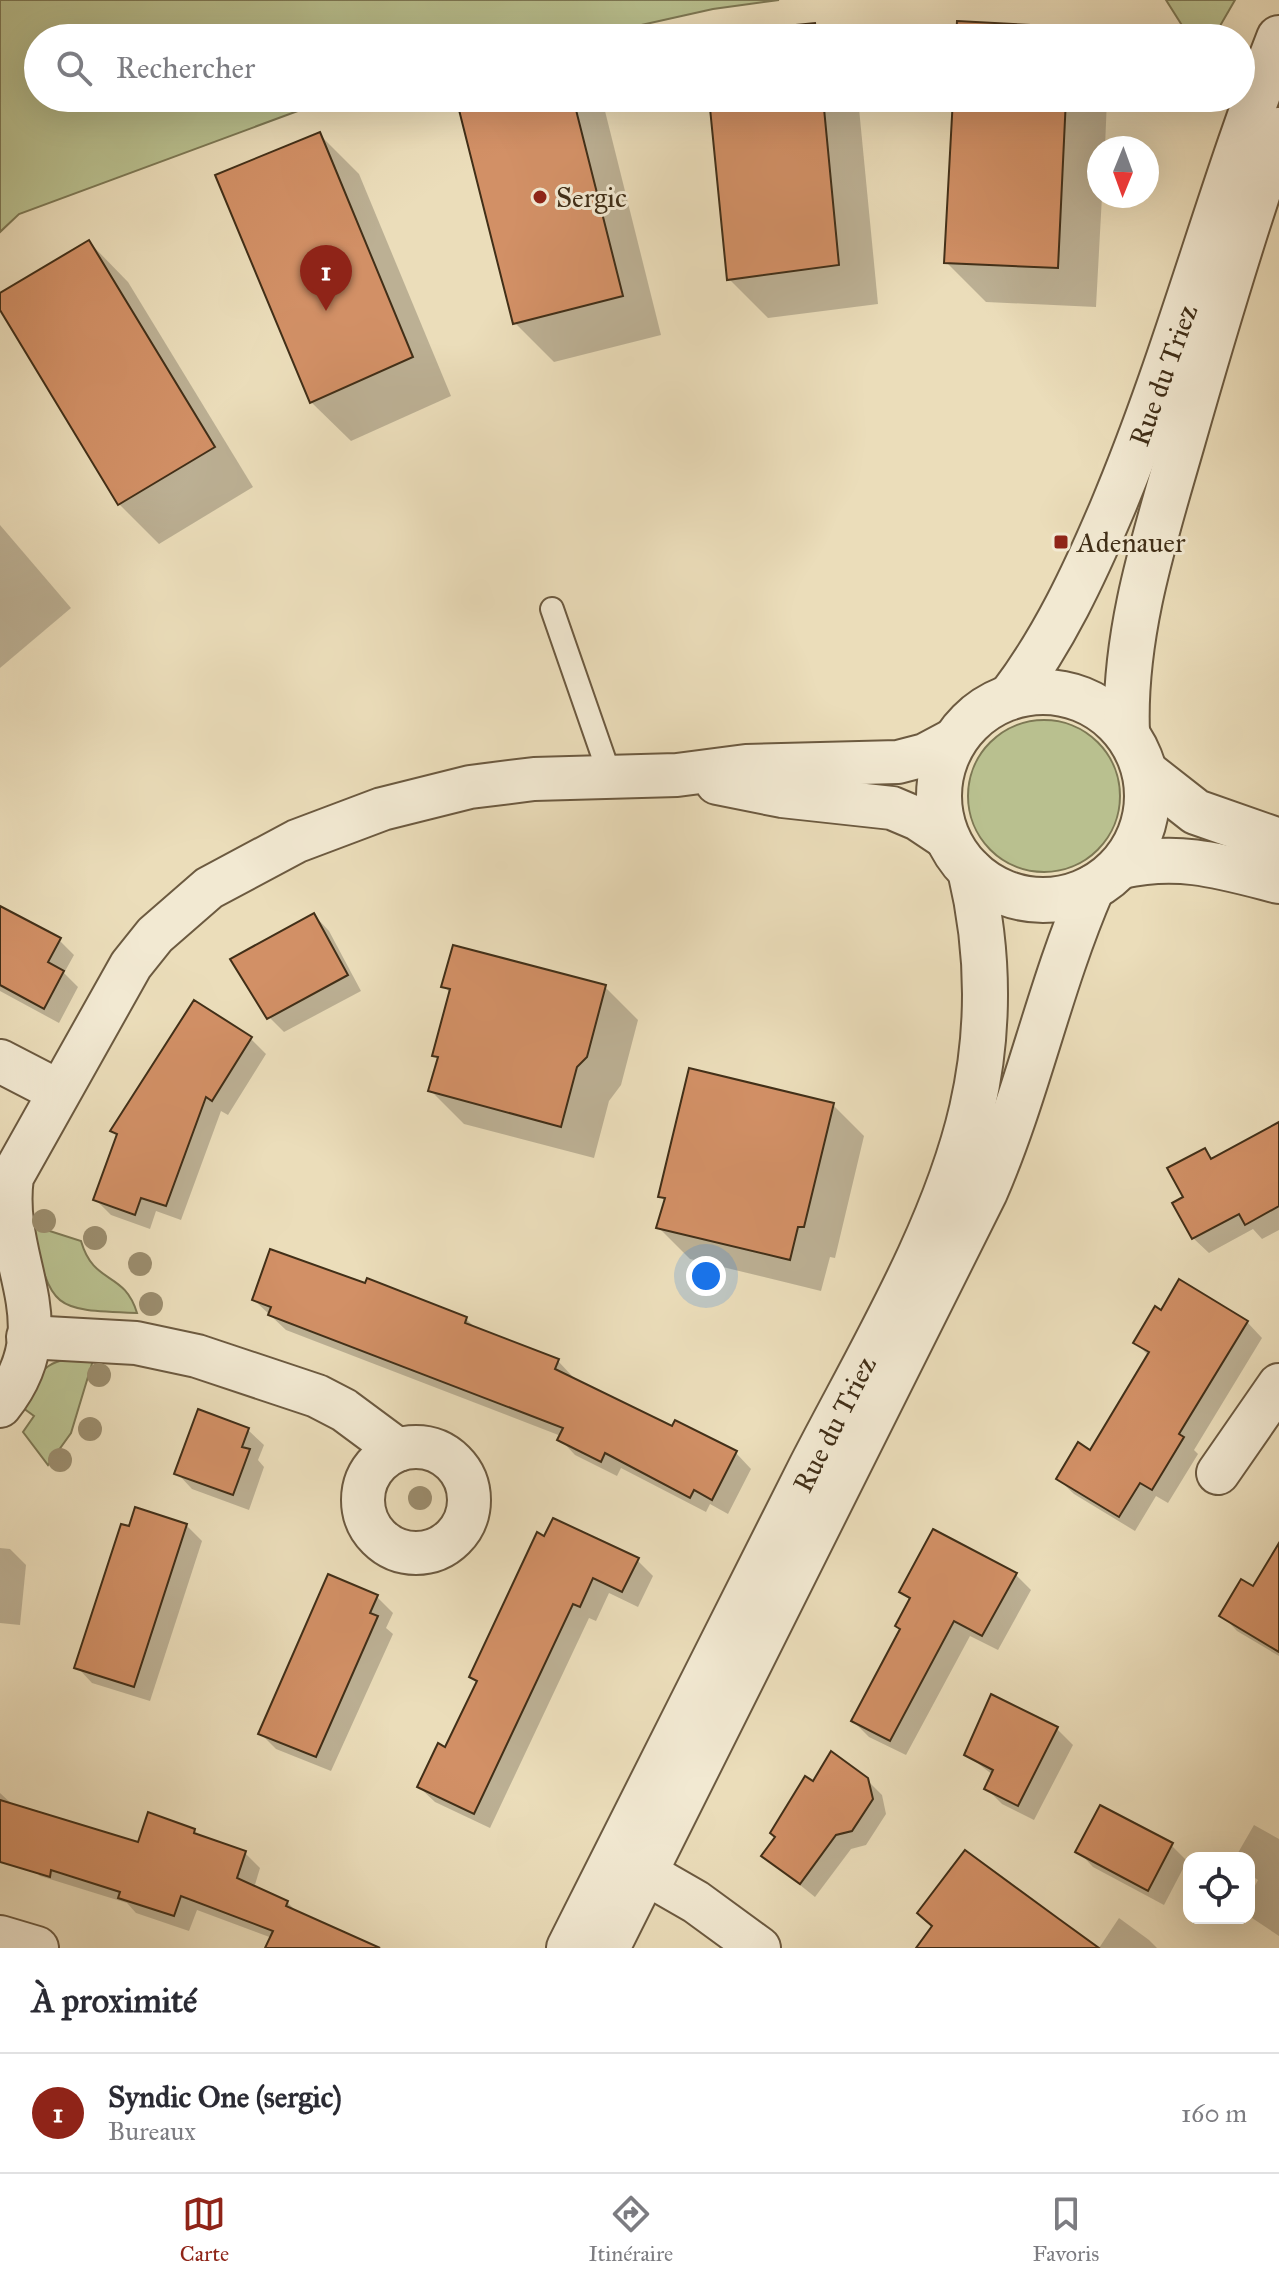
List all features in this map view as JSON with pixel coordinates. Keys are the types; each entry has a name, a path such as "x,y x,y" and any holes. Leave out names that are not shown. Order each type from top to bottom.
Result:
{"street":[{"name":"Rue du Triez","path":"1255,109 1279,38"},
{"name":"Rue du Triez","path":"1011,696 1045,648 1073,595 1129,469 1166,373 1254,112"},
{"name":"Rue du Triez","path":"1127,733 1128,671 1142,591 1202,371 1279,130"},
{"path":"959,854 939,795 943,766 955,739 974,718 1011,696 1043,691 1075,696 1104,711 1127,733 1145,772 1146,815 1137,843 1106,877"},
{"path":"0,1406 18,1378 28,1337 23,1306 5,1242 4,1208 12,1177 131,965 155,935 199,896 251,863 349,820 440,793 519,781 677,775 746,766 898,762 925,755 955,739"},
{"path":"1145,772 1180,802 1208,818 1279,841"},
{"path":"677,775 782,796 892,808 918,819 997,889 1028,899 1061,899 1149,860 1186,860 1279,881"},
{"name":"Rue du Triez","path":"607,1948 631,1864 937,1214 957,1162 977,1087 984,1027 984,956 959,854"},
{"name":"Rue du Triez","path":"569,1948 631,1864 985,1192 1006,1144 1073,932 1106,877"},
{"path":"0,1061 58,1091"},
{"path":"28,1337 136,1343 197,1356 317,1396 344,1410 398,1450"},
{"path":"1218,1473 1279,1385"},
{"path":"631,1864 696,1902 759,1948"},
{"path":"0,1937 37,1948"}],"lane":[{"path":"552,609 610,776"}],"green space":[{"path":"0,0 779,0 713,9 646,24 24,24 24,112 295,112 19,214 0,232"},
{"path":"1166,0 1235,0 1221,24 1181,24"},
{"path":"1044,720 1073,726 1098,742 1114,767 1120,796 1114,825 1098,850 1073,866 1044,872 1015,866 990,850 974,825 968,796 974,767 990,742 1015,726"},
{"path":"31,1225 81,1241 93,1265 125,1290 137,1313 87,1310 60,1300 44,1274"},
{"path":"94,1357 71,1433 48,1465 23,1432 34,1416 19,1405 34,1381 48,1367 65,1359"}],"building":[{"path":"957,21 1014,24 957,24"},
{"name":"Sergic","path":"460,112 577,112 623,296 513,324"},
{"path":"710,112 824,112 839,265 727,280"},
{"path":"952,112 1065,112 1058,268 944,263"},
{"path":"320,132 413,357 310,403 215,175"},
{"path":"89,240 215,447 118,505 0,310 0,293"},
{"path":"0,906 61,938 48,962 64,971 44,1009 0,985"},
{"path":"314,913 348,975 267,1019 230,959"},
{"path":"453,945 606,985 587,1057 577,1067 561,1127 428,1091 438,1057 432,1056 450,989 441,987"},
{"path":"194,1000 252,1037 212,1101 206,1097 166,1206 141,1198 135,1215 93,1200 117,1134 110,1131"},
{"path":"689,1068 834,1103 804,1227 798,1227 790,1260 656,1228 665,1198 658,1197"},
{"path":"1279,1122 1279,1206 1245,1225 1239,1214 1192,1239 1172,1203 1183,1197 1167,1168 1205,1148 1211,1159"},
{"path":"270,1249 365,1283 367,1278 467,1317 465,1323 559,1359 555,1369 672,1426 675,1420 737,1451 712,1500 694,1490 690,1498 605,1453 601,1462 557,1440 563,1428 268,1315 271,1307 252,1300"},
{"path":"1179,1279 1248,1321 1179,1434 1184,1437 1152,1490 1140,1483 1119,1517 1056,1479 1078,1442 1090,1450 1149,1352 1133,1343 1155,1306 1161,1310"},
{"path":"198,1409 249,1428 242,1447 250,1449 233,1495 174,1474"},
{"path":"135,1507 187,1524 134,1687 74,1668 121,1524 129,1526"},
{"path":"553,1518 639,1558 622,1592 593,1578 580,1607 573,1604 474,1814 417,1787 438,1743 445,1747 477,1681 469,1677 537,1532 544,1536"},
{"path":"933,1529 1017,1573 982,1636 954,1621 890,1741 851,1721 900,1629 895,1626 910,1598 899,1592"},
{"path":"1279,1543 1279,1652 1219,1616 1241,1579 1253,1586"},
{"path":"328,1574 378,1595 370,1613 378,1616 316,1757 258,1734"},
{"path":"991,1694 1058,1727 1018,1806 984,1789 993,1770 964,1755"},
{"path":"831,1751 868,1778 873,1799 852,1831 836,1835 800,1884 761,1856 775,1837 770,1833 805,1776 813,1781"},
{"path":"0,1800 138,1842 148,1812 195,1829 194,1833 246,1851 237,1878 288,1901 286,1906 380,1948 265,1948 273,1931 181,1896 174,1916 118,1898 120,1892 51,1870 50,1877 0,1862"},
{"path":"1100,1805 1173,1843 1148,1891 1075,1852"},
{"path":"965,1850 1099,1948 916,1948 932,1926 917,1913"}],"place":[{"name":"Sergic","path":"540,197"},
{"name":"Syndic One (sergic)","path":"326,311"},
{"name":"Adenauer","path":"1061,542"}]}
